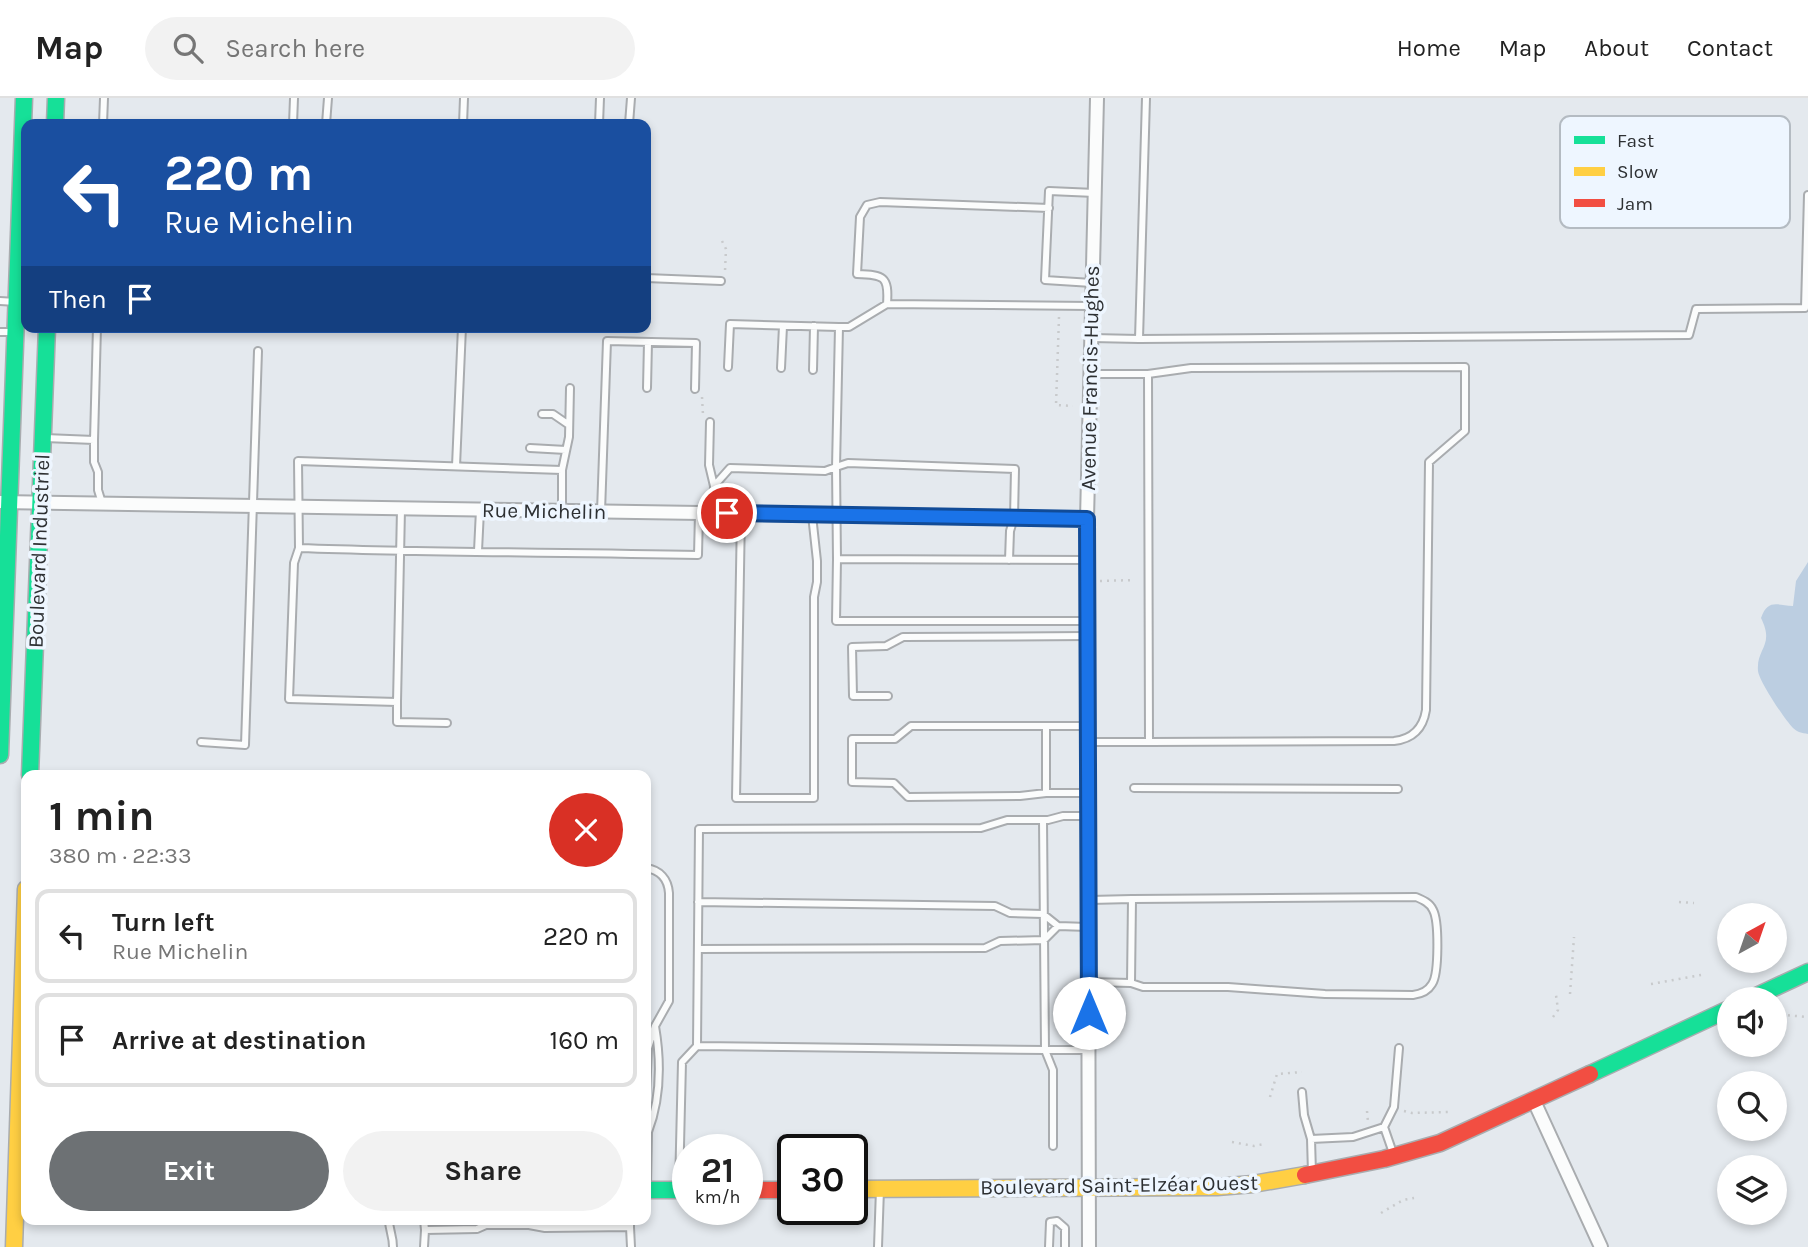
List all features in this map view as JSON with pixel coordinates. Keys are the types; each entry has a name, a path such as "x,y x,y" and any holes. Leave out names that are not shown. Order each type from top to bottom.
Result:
{"street":[{"name":"Boulevard Industriel","path":"22,119 24,98"},
{"path":"55,119 56,98"},
{"name":"Avenue Francis-Hughes","path":"1089,1247 1087,519 1097,98"},
{"name":"Boulevard Industriel","path":"0,755 8,301 21,136"},
{"name":"Boulevard Industriel","path":"30,770 47,333"},
{"name":"Rue Michelin","path":"5,503 1087,519"},
{"path":"1775,987 1808,972"},
{"name":"Boulevard Saint-Elzéar Ouest","path":"868,1189 1217,1187 1312,1175 1395,1156 1451,1139 1717,1015"},
{"path":"14,1247 21,1042"},
{"path":"1534,1101 1601,1247"},
{"path":"651,1190 672,1190"}],"lane":[{"path":"103,119 104,98"},
{"path":"293,119 294,98"},
{"path":"326,119 328,98"},
{"path":"463,119 464,98"},
{"path":"599,119 600,98"},
{"path":"629,119 631,98"},
{"path":"1139,339 1146,98"},
{"path":"1092,283 1045,281 1049,191 1094,193"},
{"path":"1090,338 1689,335 1696,309 1805,308 1808,195"},
{"path":"887,304 888,286 884,278 857,274 860,217 864,207 870,203 1049,208"},
{"path":"651,278 721,281"},
{"path":"727,367 730,324 849,327 887,304 1091,306"},
{"path":"781,369 783,326"},
{"path":"813,370 814,326"},
{"path":"839,327 836,621 1088,621"},
{"path":"97,333 94,462 102,503"},
{"path":"456,466 462,333"},
{"path":"601,512 607,341 696,343 695,386"},
{"path":"647,388 648,342"},
{"path":"201,742 245,745 258,351"},
{"path":"1089,374 1148,374 1191,368 1465,367 1465,431 1429,462 1426,710 1419,728 1408,738 1394,741 1089,742"},
{"path":"1148,374 1149,742"},
{"path":"562,511 562,470 569,425 570,388"},
{"path":"542,414 554,414 569,425"},
{"path":"710,422 709,465 714,486 713,513"},
{"path":"43,438 94,440"},
{"path":"530,448 566,450"},
{"path":"397,702 289,699 294,563 299,548 299,461 562,470"},
{"path":"714,486 730,468 825,471 848,463 1015,468 1010,560"},
{"path":"401,509 397,722 447,723"},
{"path":"478,551 480,510"},
{"path":"299,548 453,553 478,551 698,555 699,513"},
{"path":"741,514 736,798 814,798 814,597 817,571 812,515"},
{"path":"837,559 1087,560"},
{"path":"888,696 853,696 852,647 886,646 903,637 1088,636"},
{"path":"1088,726 911,726 895,739 852,739 852,782 894,783 908,797 1089,793"},
{"path":"1046,726 1046,793"},
{"path":"1134,788 1398,789"},
{"path":"683,1134 682,1062 697,1046 699,829 981,828 1007,820 1089,816"},
{"path":"1043,820 1045,1050 1053,1070 1053,1146"},
{"path":"651,869 663,877 669,893 669,1002 651,1039"},
{"path":"1089,982 1131,983 1143,987 1228,986 1338,995 1418,995 1426,991 1434,981 1436,945 1435,914 1427,903 1416,897 1090,900"},
{"path":"1131,983 1132,899"},
{"path":"698,902 995,906 1010,914 1044,914 1058,926 1090,927"},
{"path":"698,949 985,948 1000,941 1044,940 1058,926"},
{"path":"651,1122 657,1108 659,1049 655,1026"},
{"path":"697,1046 1090,1049"},
{"path":"1311,1139 1353,1137 1384,1127 1394,1107 1399,1048"},
{"path":"1303,1092 1304,1115 1311,1139 1312,1175"},
{"path":"1384,1127 1395,1156"},
{"path":"878,1247 880,1189"},
{"path":"1049,1247 1050,1222 1057,1221 1065,1228 1065,1247"},
{"path":"390,1225 393,1247"},
{"path":"424,1225 424,1247"},
{"path":"425,1230 477,1229 486,1225"},
{"path":"537,1225 545,1228 596,1225"},
{"path":"630,1225 631,1247"}],"path":[{"path":"721,281 725,272 726,249 722,241"},
{"path":"1059,306 1056,405 1073,405"},
{"path":"695,386 702,387 702,414 710,422"},
{"path":"1100,581 1135,580"},
{"path":"1679,902 1694,903"},
{"path":"1570,994 1574,937"},
{"path":"1676,974 1678,979"},
{"path":"1651,984 1701,975"},
{"path":"1553,1017 1557,1013 1556,995"},
{"path":"1787,1015 1807,1017"},
{"path":"1270,1097 1277,1074 1302,1072"},
{"path":"1412,1113 1449,1112"},
{"path":"1232,1142 1254,1146 1264,1144"},
{"path":"1381,1213 1403,1200 1414,1198"}],"shaded area":[{"path":"1808,562 1808,734 1789,724 1759,676 1758,663 1766,641 1761,618 1773,604 1793,606 1796,581"}],"traffic: fast":[{"path":"23,119 24,98"},
{"path":"55,119 56,98"},
{"path":"0,755 21,180"},
{"path":"30,770 47,333"},
{"path":"1776,987 1808,972"},
{"path":"1590,1074 1717,1015"},
{"path":"651,1190 672,1190"}],"traffic: slow":[{"path":"14,1247 21,1038"},
{"path":"868,1189 1217,1187 1305,1175"}],"traffic: jam":[{"path":"1305,1175 1384,1159 1440,1143 1590,1074"},
{"path":"763,1190 777,1190"}],"route":[{"path":"727,513 1087,519 1089,1013"}]}
